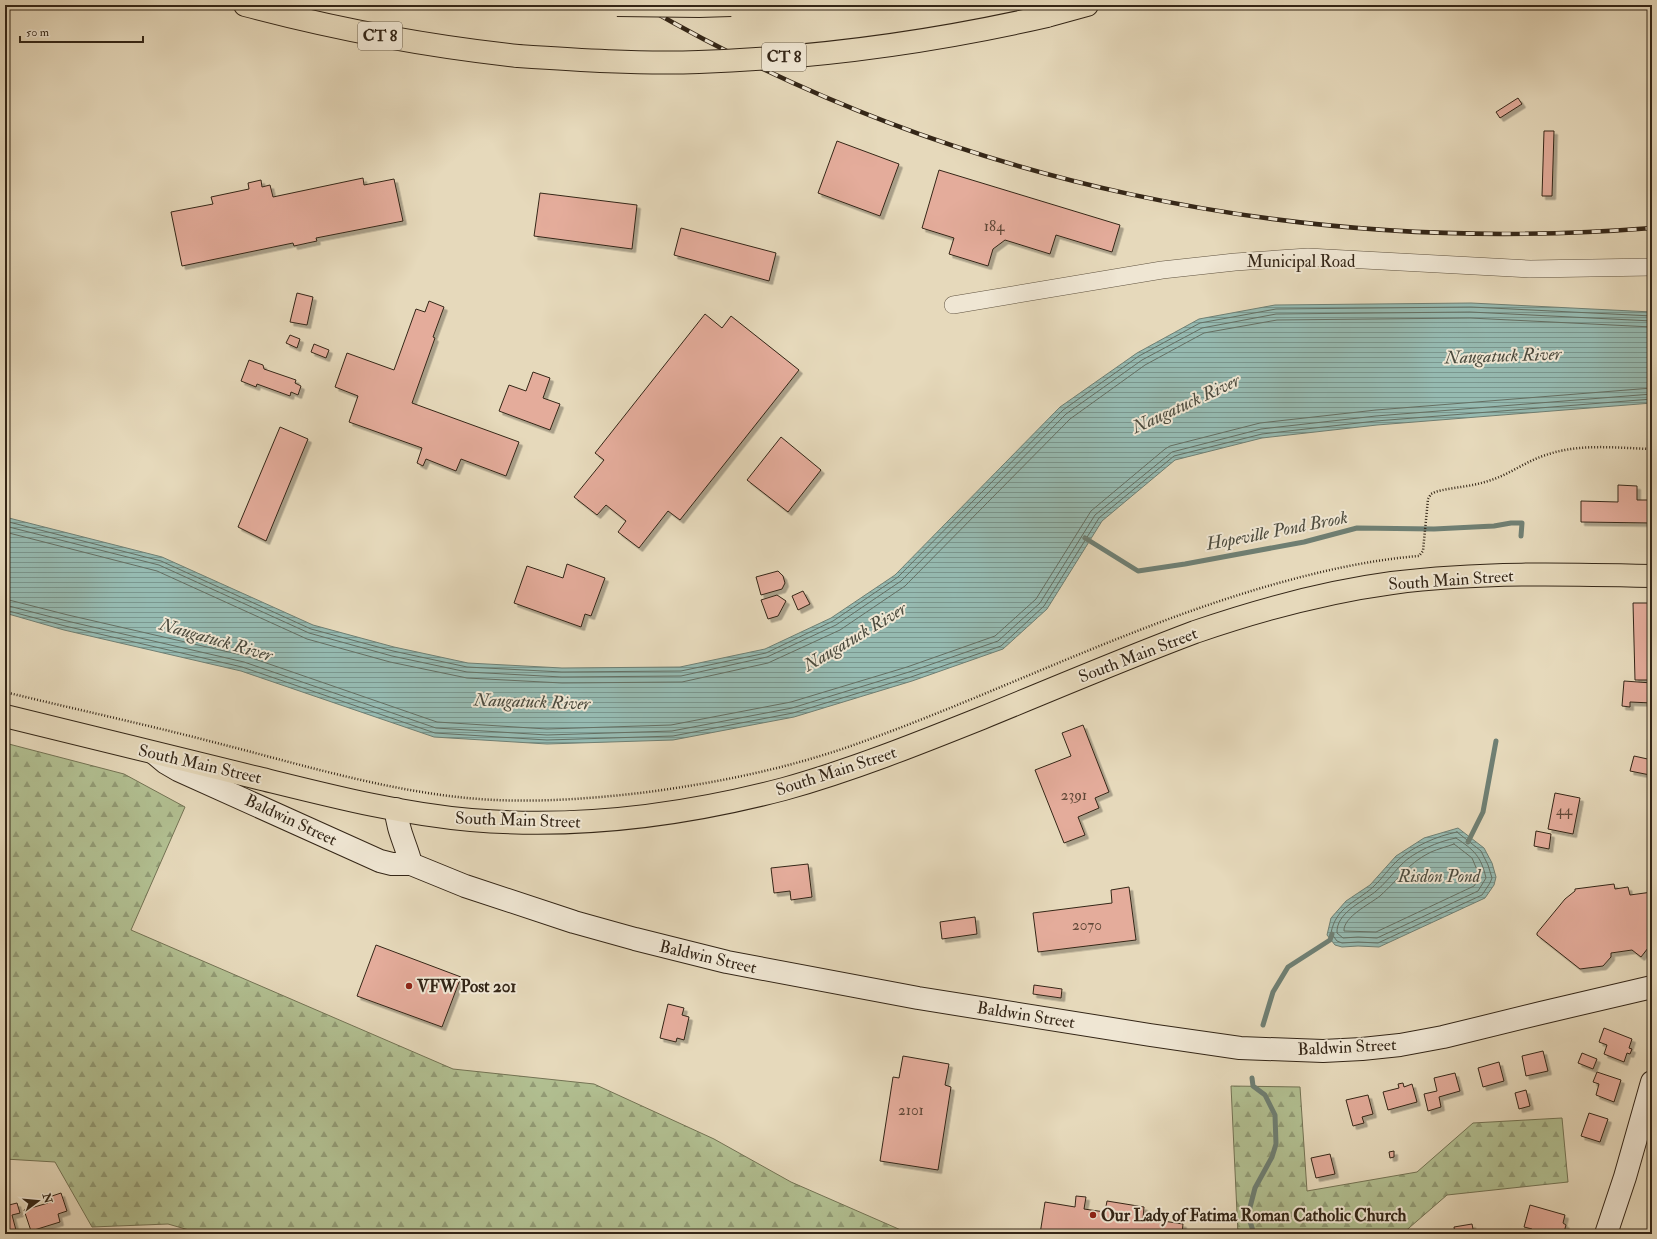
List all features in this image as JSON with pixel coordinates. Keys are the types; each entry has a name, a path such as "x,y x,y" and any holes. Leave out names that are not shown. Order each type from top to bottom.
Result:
{"main road":[{"name":"CT 8","path":"245,5 346,30 403,41 518,56 639,62 698,62 816,54 912,42 992,28 1047,16 1087,5"},
{"path":"617,5 731,5"},
{"name":"South Main Street","path":"5,716 153,753 396,809 470,820 540,823 602,821 682,811 761,794 858,766 905,749 1170,642 1241,617 1298,602 1365,587 1423,580 1525,575 1652,576"},
{"name":"Baldwin Street","path":"153,753 178,770 380,861 392,864 411,864 465,886 574,922 727,962 926,999 1150,1035 1240,1048 1323,1051 1362,1049 1400,1045 1443,1037 1541,1012 1652,987"},
{"path":"396,809 398,829 407,849 411,864"},
{"path":"1606,1234 1625,1177 1652,1082"}],"street":[{"name":"Municipal Road","path":"953,305 1162,270 1235,262 1308,257 1530,269 1652,267"}],"path":[{"path":"5,692 209,741 306,767 424,792 477,799 531,801 626,795 720,781 767,771 818,757 869,739 1134,632 1207,605 1316,573 1346,566 1419,556 1422,553 1423,547 1429,496 1435,492 1487,482 1539,457 1558,451 1587,447 1652,449"}],"green space":[{"path":"5,743 124,774 185,807 131,930 453,1069 594,1084 714,1139 791,1182 910,1234 203,1234 168,1224 92,1227 55,1162 5,1159"},
{"path":"1231,1086 1300,1087 1307,1191 1417,1172 1473,1123 1562,1118 1568,1182 1447,1195 1402,1234 1238,1234"}],"water":[{"name":"Naugatuck River","path":"1471,303 1652,312 1652,403 1377,425 1262,438 1175,460 1102,521 1047,609 1003,649 912,681 794,717 673,740 547,744 434,737 241,671 64,630 5,613 5,517 162,557 313,625 394,647 468,663 562,668 680,667 765,649 831,618 895,575 1060,407 1137,353 1199,319 1275,305"},
{"name":"Risdon Pond","path":"1458,828 1484,848 1492,863 1496,877 1494,885 1485,898 1379,947 1342,947 1335,945 1327,935 1331,918 1346,901 1370,885 1396,856 1424,838"}],"building":[{"path":"1518,98 1522,104 1500,118 1496,112"},
{"path":"1544,131 1554,131 1552,196 1542,196"},
{"path":"837,141 899,164 880,216 818,193"},
{"path":"939,170 1120,225 1112,252 1056,235 1050,254 1005,240 993,249 988,266 949,254 954,238 922,228"},
{"path":"363,178 364,185 394,179 403,221 316,238 317,241 294,246 293,243 182,266 171,212 213,204 211,197 249,189 248,183 261,180 262,187 270,185 273,197"},
{"path":"540,193 637,205 632,249 534,236"},
{"path":"681,228 776,253 769,281 674,255"},
{"path":"297,293 313,297 307,325 290,322"},
{"path":"429,301 444,307 433,337 435,338 412,403 519,442 506,476 461,459 456,471 426,459 423,466 417,463 422,448 349,422 358,396 335,387 347,353 394,370 416,309 425,312"},
{"path":"705,314 722,328 731,316 799,370 680,520 668,511 639,548 618,532 626,521 606,505 597,515 574,497 604,460 595,453"},
{"path":"290,335 300,339 297,348 286,343"},
{"path":"314,344 329,350 326,358 311,352"},
{"path":"249,360 263,365 264,369 296,380 295,383 301,386 298,395 291,392 290,396 257,384 256,387 241,381"},
{"path":"533,372 550,378 543,398 560,404 550,430 499,411 509,385 526,391"},
{"path":"280,427 308,439 266,541 238,527"},
{"path":"781,437 821,470 788,512 747,480"},
{"path":"1618,485 1637,486 1637,500 1652,500 1652,523 1581,522 1581,501 1618,502"},
{"path":"567,564 605,578 591,616 585,614 581,627 514,603 527,566 563,578"},
{"path":"778,571 783,576 785,583 782,589 761,595 756,577"},
{"path":"803,591 810,604 798,610 792,596"},
{"path":"777,595 786,601 778,616 768,619 761,600"},
{"path":"1633,603 1652,603 1652,680 1635,680"},
{"path":"1624,681 1652,683 1652,703 1630,702 1630,707 1622,706"},
{"path":"1083,725 1109,792 1095,798 1099,808 1078,817 1085,835 1064,843 1035,770 1071,756 1062,733"},
{"path":"1634,756 1652,760 1652,781 1649,781 1650,775 1630,771"},
{"path":"1555,793 1580,798 1573,834 1548,829"},
{"path":"1536,831 1551,834 1549,849 1534,846"},
{"path":"808,864 812,897 791,900 790,891 774,893 771,868"},
{"path":"1614,884 1615,889 1628,887 1630,895 1652,892 1652,947 1648,948 1641,957 1632,950 1611,953 1611,957 1603,966 1580,969 1537,935 1537,933 1565,899 1575,891 1575,889"},
{"path":"1129,887 1136,940 1038,952 1033,913 1112,903 1111,890"},
{"path":"975,917 977,934 942,939 940,922"},
{"name":"VFW Post 201","path":"376,945 461,977 442,1027 357,996"},
{"path":"1034,985 1062,989 1061,998 1033,994"},
{"path":"668,1004 684,1008 682,1015 689,1017 684,1040 677,1038 676,1042 660,1038"},
{"path":"1604,1028 1632,1039 1629,1048 1632,1049 1630,1054 1627,1053 1624,1062 1604,1054 1607,1045 1599,1042"},
{"path":"1543,1051 1548,1071 1526,1076 1522,1056"},
{"path":"1582,1053 1597,1059 1593,1069 1578,1063"},
{"path":"903,1056 949,1064 945,1085 951,1087 938,1170 880,1161 893,1077 899,1078"},
{"path":"1499,1062 1504,1081 1483,1087 1478,1068"},
{"path":"1597,1072 1621,1080 1614,1102 1596,1095 1599,1084 1593,1082"},
{"path":"1455,1073 1460,1091 1439,1097 1441,1107 1428,1111 1424,1094 1437,1091 1434,1078"},
{"path":"1403,1083 1404,1087 1412,1084 1417,1102 1388,1110 1383,1092 1399,1088 1398,1084"},
{"path":"1526,1090 1530,1106 1519,1109 1515,1093"},
{"path":"1368,1095 1373,1114 1362,1117 1364,1123 1353,1126 1346,1100"},
{"path":"1589,1113 1608,1119 1600,1142 1581,1136"},
{"path":"1394,1151 1394,1157 1390,1158 1389,1152"},
{"path":"1330,1154 1335,1174 1316,1178 1311,1158"},
{"path":"61,1193 67,1211 58,1214 60,1222 31,1231 24,1210 48,1203 46,1198"},
{"name":"Our Lady of Fatima Roman Catholic Church","path":"1076,1196 1086,1197 1084,1209 1105,1212 1107,1201 1144,1207 1143,1218 1183,1224 1182,1234 1040,1234 1045,1202 1075,1207"},
{"path":"17,1203 20,1213 12,1215 17,1234 5,1234 5,1206"},
{"path":"1530,1205 1565,1215 1563,1223 1566,1225 1564,1232 1560,1231 1559,1234 1538,1234 1531,1232 1532,1229 1524,1227"},
{"path":"1472,1224 1474,1234 1455,1234 1454,1227"}],"waterway":[{"name":"Hopeville Pond Brook","path":"1085,538 1138,571 1304,542 1357,528 1434,529 1522,523 1521,536"},
{"name":"Hopeville Pond Brook","path":"1468,842 1483,812 1496,741"},
{"name":"Hopeville Pond Brook","path":"1263,1025 1273,992 1288,967 1330,940 1332,934"},
{"name":"Hopeville Pond Brook","path":"1252,1078 1253,1086 1265,1095 1275,1115 1276,1144 1272,1157 1255,1188 1248,1215 1254,1234"}],"railway":[{"path":"642,5 759,67 880,119 1004,162 1130,194 1258,217 1388,230 1520,234 1652,228"}],"place":[{"name":"VFW Post 201","path":"409,986"},
{"name":"Our Lady of Fatima Roman Catholic Church","path":"1093,1215"}]}
